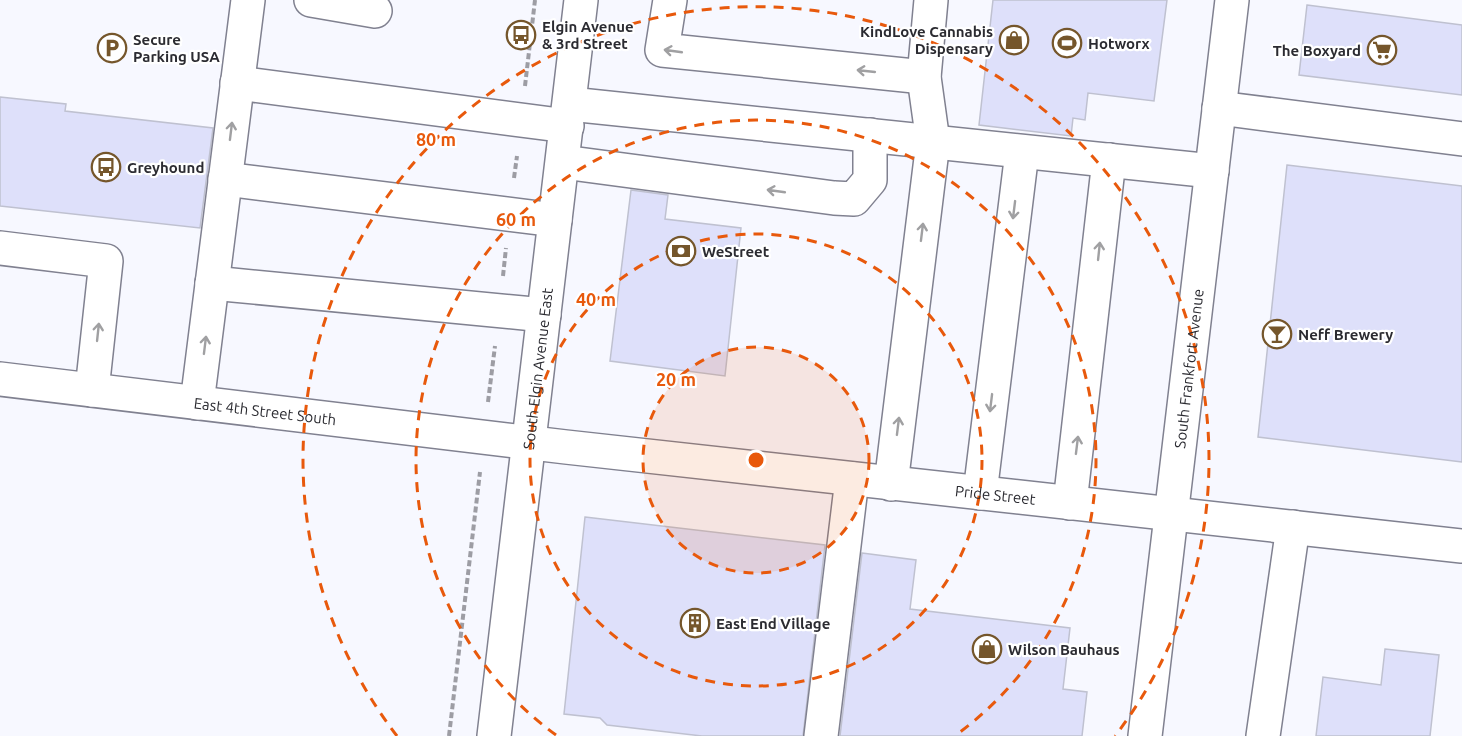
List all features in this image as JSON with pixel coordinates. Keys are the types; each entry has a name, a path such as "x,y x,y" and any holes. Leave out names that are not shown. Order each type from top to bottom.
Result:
{"street":[{"path":"197,403 248,0"},
{"path":"310,0 375,10"},
{"name":"South Elgin Avenue East","path":"494,736 581,0"},
{"path":"670,0 662,50 924,77"},
{"path":"891,484 933,142 924,77 931,0"},
{"name":"South Frankfort Avenue","path":"1145,736 1232,0"},
{"path":"237,83 568,115 870,135 1212,171"},
{"path":"1219,108 1462,139"},
{"path":"563,162 854,199 870,180 870,135"},
{"path":"980,493 1022,152"},
{"path":"1070,503 1109,160"},
{"path":"225,178 555,220"},
{"path":"0,248 106,261 92,390"},
{"path":"212,284 544,315"},
{"name":"East 4th Street South","path":"0,379 529,442"},
{"name":"Pride Street","path":"529,442 1462,546"},
{"path":"821,736 852,479"},
{"path":"1263,736 1293,527"}],"path":[{"path":"449,736 484,437"}],"building":[{"path":"993,0 1167,0 1154,101 1088,93 1085,120 1073,118 1071,136 979,125"},
{"name":"The Boxyard","path":"1307,5 1462,25 1462,95 1299,75"},
{"name":"Greyhound","path":"0,97 66,104 65,111 213,128 200,228 0,206"},
{"path":"1287,165 1462,186 1462,462 1258,437"},
{"path":"631,190 668,195 665,219 741,228 725,376 610,361"},
{"name":"East End Village","path":"585,517 825,545 803,736 702,736 607,725 600,718 564,714"},
{"path":"862,553 916,560 910,609 1070,628 1063,689 1087,692 1082,736 840,736"},
{"path":"1385,649 1439,655 1430,736 1316,736 1323,677 1381,685"}],"place":[{"name":"Elgin Avenue & 3rd Street","path":"521,35"},
{"name":"KindLove Cannabis Dispensary","path":"1014,40"},
{"name":"Hotworx","path":"1067,43"},
{"name":"Secure Parking USA","path":"112,48"},
{"name":"The Boxyard","path":"1382,50"},
{"name":"Greyhound","path":"106,167"},
{"name":"WeStreet","path":"681,251"},
{"name":"Neff Brewery","path":"1277,334"},
{"name":"East End Village","path":"695,623"},
{"name":"Wilson Bauhaus","path":"987,649"}]}
